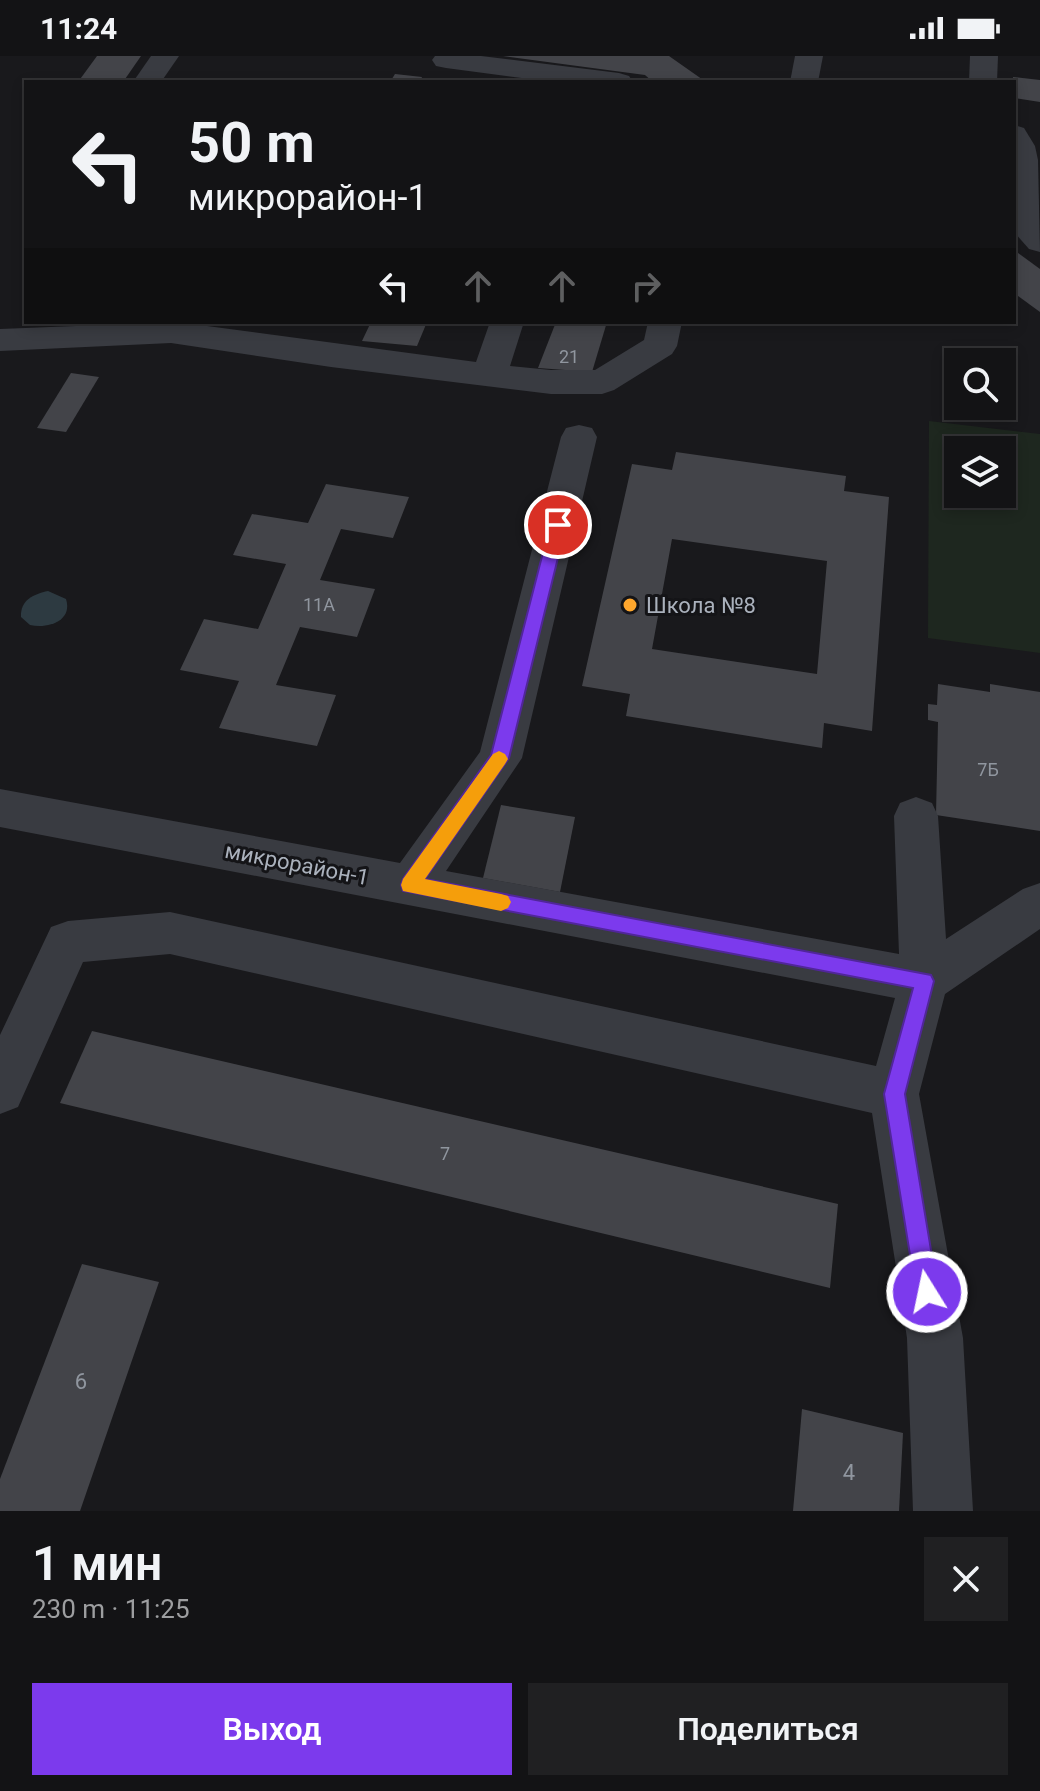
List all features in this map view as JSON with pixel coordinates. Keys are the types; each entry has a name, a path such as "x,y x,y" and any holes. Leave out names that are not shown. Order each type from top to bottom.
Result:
{"lane":[{"path":"148,80 165,56"},
{"path":"804,80 809,56"},
{"path":"983,80 984,56"},
{"path":"443,66 597,80"},
{"path":"1016,138 1022,151 1022,208 1033,238 1040,242"},
{"path":"311,353 324,324"},
{"path":"490,373 506,324"},
{"path":"0,340 130,328 551,382 602,382 660,346 665,324"},
{"path":"410,885 500,758 579,437"},
{"name":"микрорайон-1","path":"0,808 924,981"},
{"path":"916,816 924,981 894,1094 935,1338 943,1511"},
{"path":"924,981 1040,904"},
{"path":"0,1090 68,942 170,933 894,1094"}],"shaded area":[{"path":"929,421 1040,434 1040,653 928,638"},
{"path":"48,591 66,599 66,613 51,624 30,625 21,617 25,602"}],"building":[{"path":"97,56 141,56 124,80 79,80"},
{"path":"503,56 669,56 703,80 651,80 645,75"},
{"path":"395,74 422,77 421,80 391,80"},
{"path":"1013,77 1040,80 1040,102 1016,98 1016,80"},
{"path":"1016,251 1040,269 1040,312 1016,294"},
{"path":"370,324 426,324 417,346 362,341"},
{"path":"555,324 606,324 592,372 538,368"},
{"path":"71,373 99,377 66,432 37,428"},
{"name":"Школа №8","path":"676,452 846,476 844,491 889,497 872,731 824,723 822,748 626,716 630,694 582,686 632,464 672,470","holes":["672,539 827,561 817,674 652,649"]},
{"path":"326,484 409,497 393,538 341,529 320,580 375,589 357,637 300,627 276,685 336,695 317,746 219,728 239,681 180,670 204,619 258,629 286,564 233,555 252,514 308,523"},
{"path":"938,684 990,692 990,684 1040,692 1040,831 936,815 938,722 928,720 928,704 937,705"},
{"path":"501,805 575,817 560,892 483,878"},
{"path":"92,1031 838,1204 830,1288 60,1103"},
{"path":"82,1264 159,1282 80,1511 0,1511 0,1479"},
{"path":"802,1409 903,1433 899,1511 793,1511"}],"slow traffic":[{"path":"499,759 410,885 501,902"}],"place":[{"name":"Школа №8","path":"630,605"}],"route":[{"path":"558,525 500,758 410,885 924,981 894,1094 927,1292"}]}
